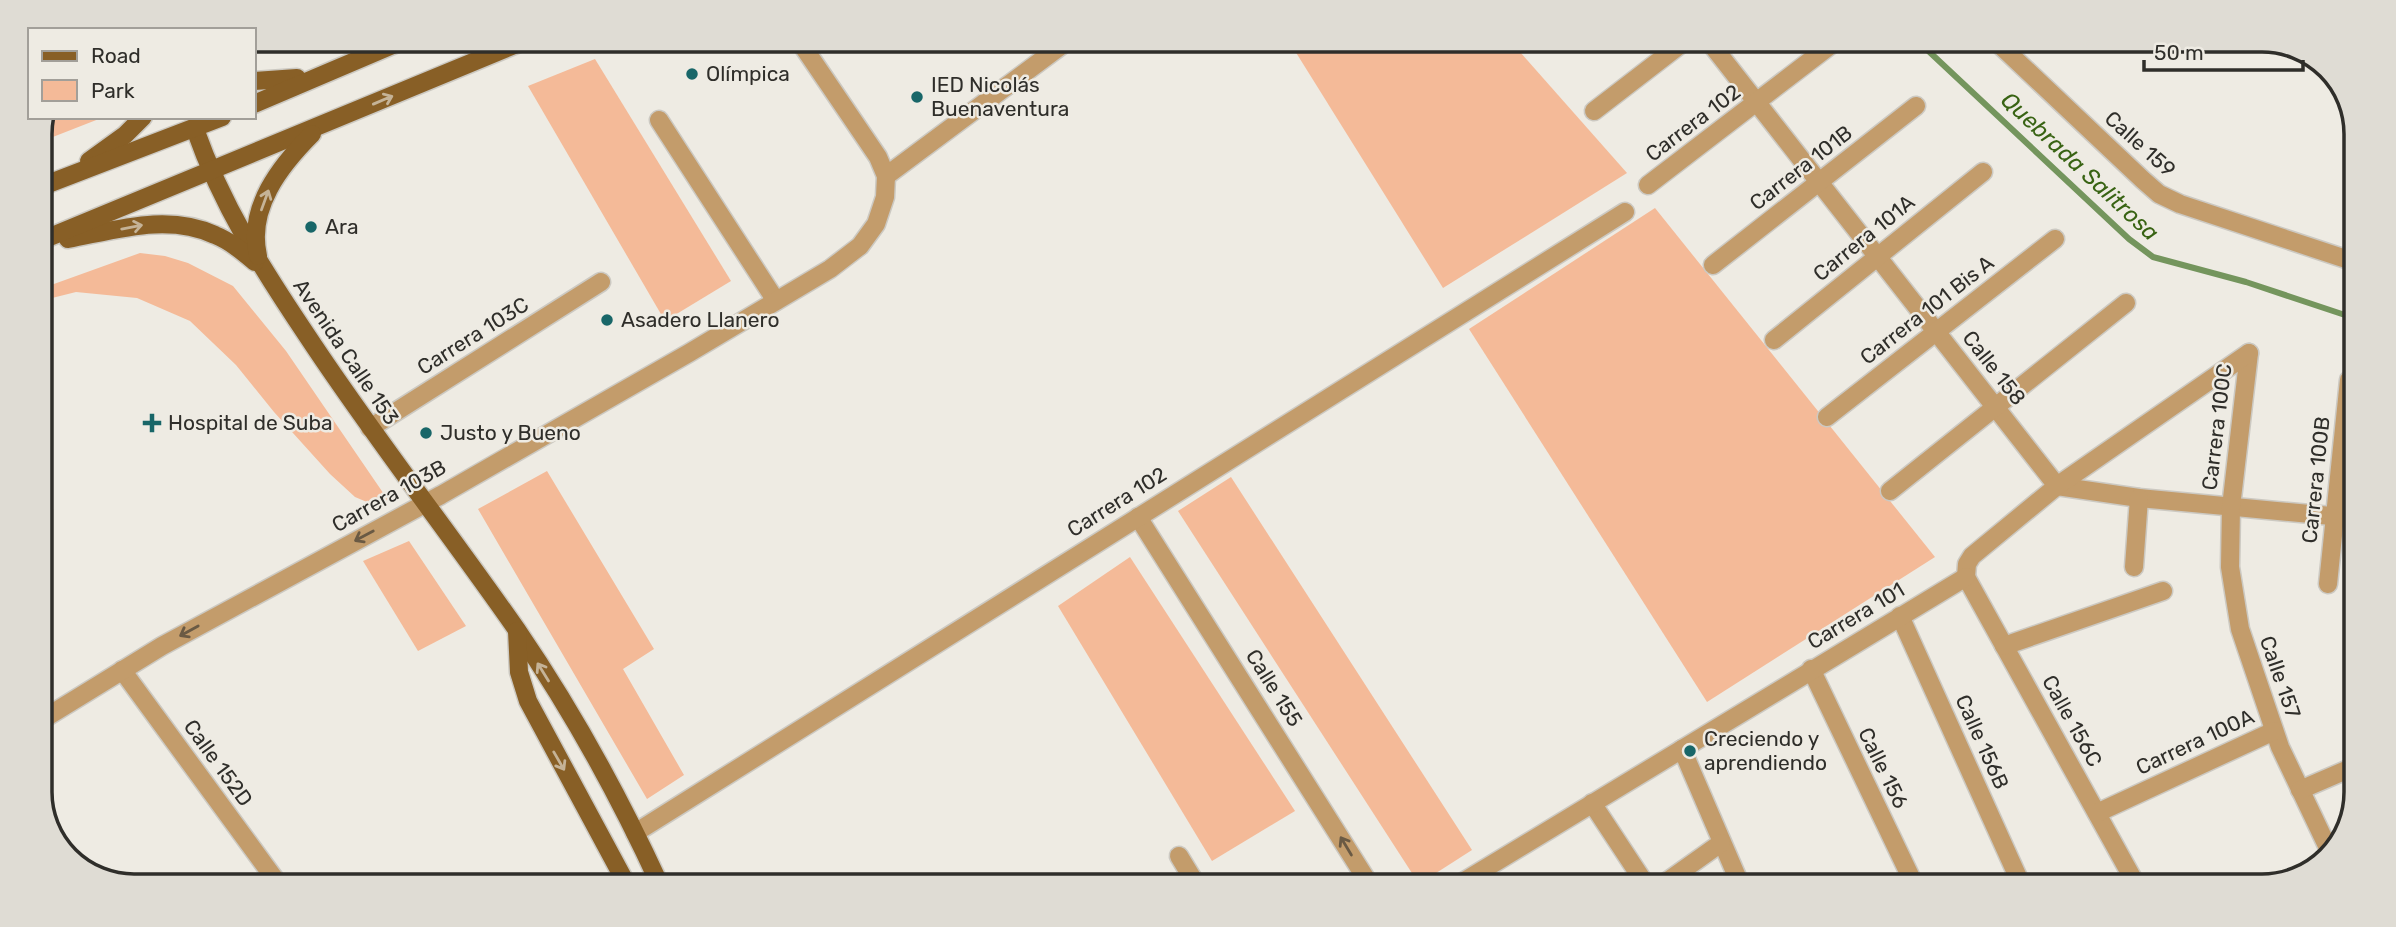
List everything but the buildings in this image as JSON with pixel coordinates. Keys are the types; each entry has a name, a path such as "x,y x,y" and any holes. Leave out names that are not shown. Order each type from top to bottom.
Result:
{"main road":[{"path":"256,103 376,52"},
{"path":"52,238 498,52"},
{"path":"256,82 318,76"},
{"path":"66,176 125,135 141,119"},
{"path":"52,182 193,123 212,119"},
{"name":"Avenida Calle 153","path":"193,123 210,172 261,266 370,428 517,631 571,716 655,874"},
{"path":"261,266 256,246 262,205 278,172 320,126"},
{"path":"52,241 152,223 184,224 217,235 261,266"},
{"path":"517,631 519,673 528,701 621,874"}],"street":[{"path":"807,52 878,156 886,176 1054,52"},
{"path":"1594,111 1671,52"},
{"name":"Calle 158","path":"1717,52 2057,486"},
{"name":"Carrera 102","path":"1648,185 1822,52"},
{"name":"Calle 159","path":"2007,52 2160,194 2180,205 2343,258"},
{"name":"Carrera 101B","path":"1713,265 1916,106"},
{"path":"659,120 776,301"},
{"name":"Carrera 101A","path":"1774,340 1983,172"},
{"name":"Carrera 103B","path":"53,713 162,646 424,504 830,269 860,246 876,224 885,197 886,176"},
{"name":"Carrera 102","path":"635,833 1625,212"},
{"name":"Carrera 101 Bis A","path":"1827,417 2055,239"},
{"name":"Carrera 103C","path":"370,428 601,282"},
{"path":"1890,491 2126,303"},
{"name":"Carrera 100C","path":"2057,486 2249,353 2231,507"},
{"path":"1966,577 1967,564 1972,555 2057,486 2139,498 2344,517"},
{"path":"2134,567 2139,498"},
{"name":"Calle 157","path":"2231,507 2231,566 2240,629 2274,731 2326,843"},
{"name":"Calle 155","path":"1138,517 1363,874"},
{"name":"Carrera 100B","path":"2328,584 2344,519"},
{"name":"Carrera 101","path":"1488,874 1592,803 1966,577"},
{"name":"Calle 156C","path":"1966,577 2130,874"},
{"path":"2004,646 2163,591"},
{"name":"Calle 156B","path":"1900,616 2017,874"},
{"name":"Calle 156","path":"1811,669 1909,874"},
{"name":"Calle 152D","path":"122,670 271,874"},
{"name":"Carrera 100A","path":"2097,813 2274,731"},
{"path":"1682,749 1735,874"},
{"path":"2300,790 2344,771"},
{"path":"1592,803 1639,874"},
{"path":"1677,874 1721,843"},
{"path":"1179,856 1190,874"}],"green space":[{"path":"1296,52 1520,52 1627,173 1443,288"},
{"path":"595,59 731,281 665,321 528,86"},
{"path":"54,119 99,119 52,137"},
{"path":"1655,208 1935,557 1707,702 1469,329"},
{"path":"140,253 165,256 188,263 233,286 286,351 388,500 374,505 355,497 330,474 274,412 236,365 190,321 137,298 76,292 52,298 52,285"},
{"path":"547,471 654,649 623,669 684,775 647,799 478,509"},
{"path":"1231,477 1472,850 1435,874 1413,874 1178,511"},
{"path":"409,541 466,626 418,651 363,561"},
{"path":"1130,557 1295,811 1212,861 1058,606"}],"waterway":[{"name":"Quebrada Salitrosa","path":"1929,52 2129,239 2153,257 2246,282 2343,314"}],"place":[{"name":"Olímpica","path":"692,74"},
{"name":"IED Nicolás Buenaventura","path":"917,97"},
{"name":"Ara","path":"311,227"},
{"name":"Asadero Llanero","path":"607,320"},
{"name":"Hospital de Suba","path":"152,423"},
{"name":"Justo y Bueno","path":"426,433"},
{"name":"Creciendo y aprendiendo","path":"1690,751"}]}
